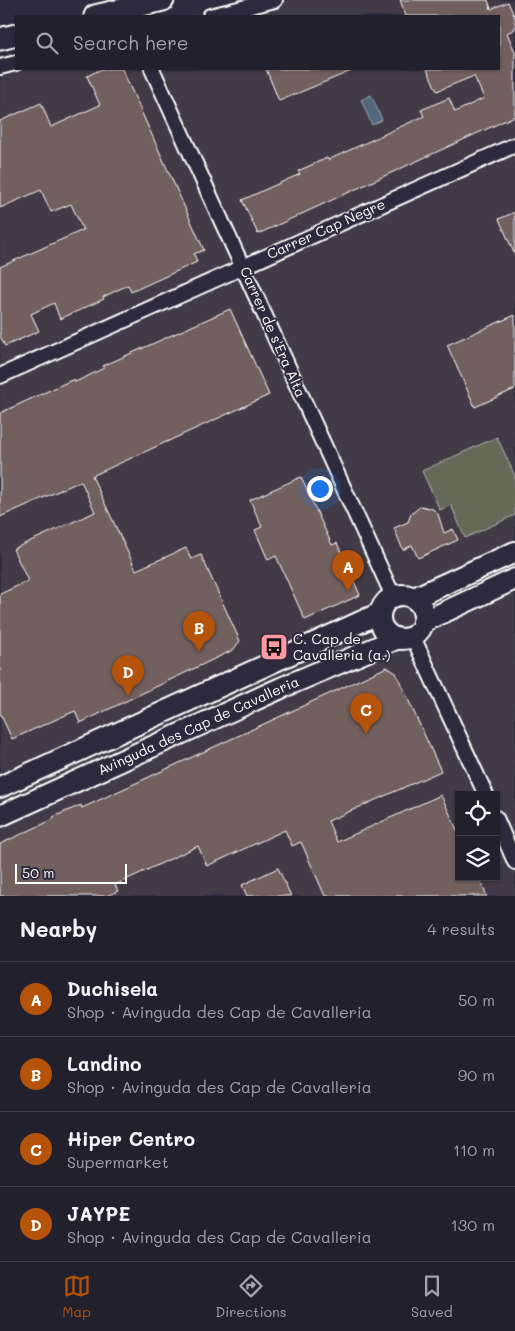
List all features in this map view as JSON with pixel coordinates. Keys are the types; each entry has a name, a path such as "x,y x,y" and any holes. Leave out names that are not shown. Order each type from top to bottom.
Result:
{"main road":[{"path":"99,15 163,0"},
{"path":"0,39 15,35"}],"street":[{"path":"214,15 274,0"},
{"path":"0,67 15,63"},
{"name":"Carrer de s'Era Alta","path":"152,70 393,596"},
{"name":"Carrer Cap Negre","path":"0,376 515,145"},
{"path":"414,598 515,552"},
{"name":"Avinguda des Cap de Cavalleria","path":"0,816 281,688 411,633 515,579"},
{"path":"400,594 414,598 423,608 411,633 385,632 379,619 380,612 382,606 393,596 400,594"},
{"name":"Avinguda des Cap de Cavalleria","path":"0,787 380,612"},
{"path":"411,633 484,791"},
{"path":"500,827 515,862"}],"shaded area":[{"path":"264,0 515,0 515,896 0,896 0,56 15,52 15,70 500,70 500,15 191,15"}],"green space":[{"path":"497,437 515,476 515,515 465,538 451,505 440,510 422,471"}],"water":[{"path":"371,95 382,120 372,125 361,100"}],"building":[{"path":"400,0 488,0 491,9 508,2 515,18 515,29 507,33 515,52 515,116 258,234 242,200 300,174 298,171 327,158 328,160 424,116 421,110 449,98 455,112 484,98 474,76 437,91 427,70 500,70 500,15 406,15"},
{"path":"100,70 122,70 204,250 194,254 197,262 131,292 128,285 103,297 104,299 60,319 54,303 31,314 39,331 5,346 0,336 0,267 83,230 71,204 51,212 41,190 0,208 0,121 41,103 51,127 100,105 87,76"},
{"path":"266,70 354,70 279,101"},
{"path":"515,212 515,255 499,219"},
{"path":"230,309 269,395 92,476 136,570 186,548 191,559 201,555 240,641 233,650 80,723 75,711 12,739 0,713 0,594 28,581 13,549 95,512 81,481 0,517 0,413 74,379 75,382 104,368 103,366"},
{"path":"515,315 515,389 475,407 447,345"},
{"path":"301,477 332,545 337,543 360,595 305,620 276,556 268,560 255,530 262,527 250,500"},
{"path":"421,506 433,509 438,514 444,533 453,529 458,540 418,558 412,545 403,550 394,528 408,522 411,514"},
{"path":"387,667 396,673 441,771 328,821 337,842 441,795 455,825 455,881 481,881 487,896 325,896 301,842 292,846 285,830 207,866 198,846 115,885 118,891 107,896 0,896 0,844 54,819 53,817 81,805 82,808"},
{"path":"278,868 291,896 247,896 242,885"}],"place":[{"name":"Duchisela","path":"348,591"},
{"name":"C. Cap de Cavalleria (a.)","path":"274,647"},
{"name":"Landino","path":"199,652"},
{"name":"JAYPE","path":"128,696"},
{"name":"Hiper Centro","path":"366,734"}]}
